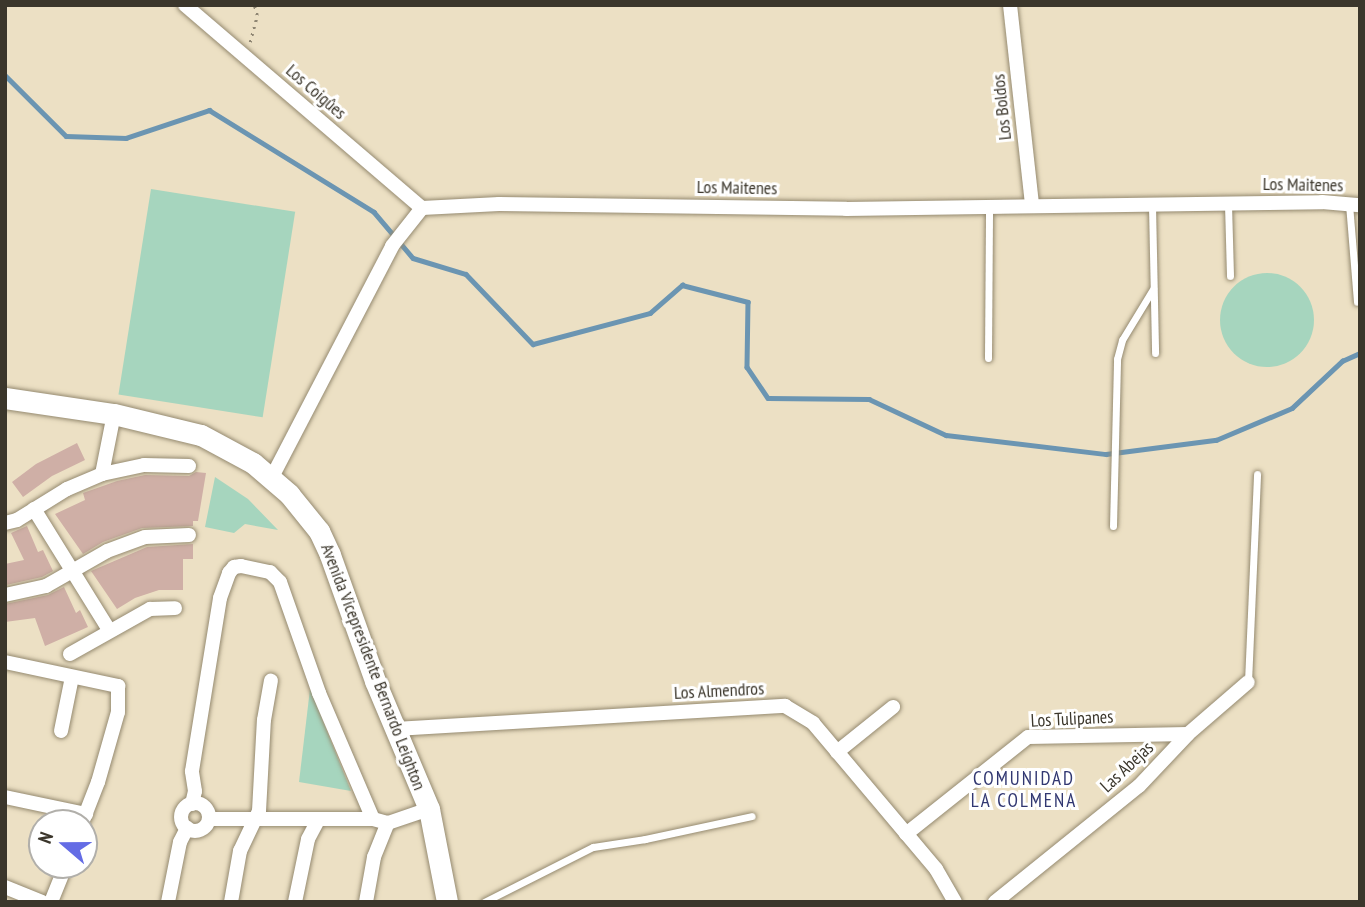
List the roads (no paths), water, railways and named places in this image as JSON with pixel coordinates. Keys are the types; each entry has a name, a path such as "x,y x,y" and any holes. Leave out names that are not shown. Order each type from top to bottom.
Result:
{"main road":[{"name":"Avenida Vicepresidente Bernardo Leighton","path":"5,398 114,414 201,435 233,450 272,478 319,531 395,729 429,808 447,902"}],"street":[{"name":"Los Coigûes","path":"185,5 422,208"},
{"name":"Los Boldos","path":"1010,5 1032,204"},
{"name":"Los Maitenes","path":"422,208 499,204 846,209 1032,204 1354,205"},
{"path":"272,478 392,246 422,208"},
{"path":"102,474 114,414"},
{"path":"5,523 67,489 102,474 144,466 189,466"},
{"path":"34,509 109,630"},
{"path":"5,595 46,586 107,551 145,537 189,534"},
{"path":"192,804 205,807 209,819 205,827 198,831 187,828 182,821 183,812 192,804 195,792 192,771 220,598 229,573 234,567 241,566 270,572 279,582 319,693 373,819"},
{"path":"70,654 109,630 150,610 175,608"},
{"path":"5,662 118,686 118,712 87,809"},
{"path":"61,731 72,677"},
{"path":"231,902 240,851 257,819 264,720 271,681"},
{"name":"Las Abejas","path":"995,902 1139,786 1188,734 1248,682"},
{"name":"Los Almendros","path":"395,729 785,706 813,723 936,869 955,902"},
{"path":"837,752 894,707"},
{"name":"Los Tulipanes","path":"906,834 1028,737 1188,734"},
{"path":"5,797 50,809"},
{"path":"209,819 373,819 388,822 429,808"},
{"path":"295,902 308,839 317,820"},
{"path":"366,902 374,857 388,822"},
{"path":"168,902 180,842 187,828"},
{"path":"51,902 60,879"},
{"path":"5,887 42,902"}],"lane":[{"path":"1228,204 1230,275"},
{"path":"988,358 989,205"},
{"path":"1152,205 1155,353"},
{"path":"1354,205 1357,302"},
{"path":"1113,526 1117,359 1122,340 1153,289"},
{"path":"1248,682 1257,474"},
{"path":"484,902 593,847 752,816"}],"waterway":[{"path":"5,75 66,136 126,138 209,110 374,212 413,258 466,274 533,344 650,313 682,285 748,302 747,367 768,398 869,399 946,435 1106,454 1216,440 1292,408 1342,361 1360,353"}],"district":[{"name":"COMUNIDAD LA COLMENA","path":"1024,790"}]}
